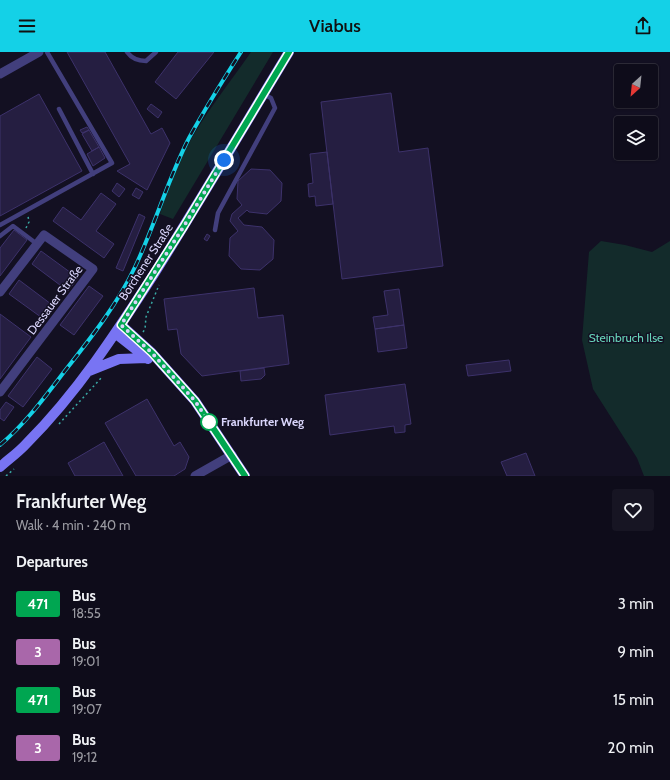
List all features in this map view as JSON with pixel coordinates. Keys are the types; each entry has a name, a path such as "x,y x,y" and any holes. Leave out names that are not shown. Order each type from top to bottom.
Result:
{"main road":[{"name":"Borchener Straße","path":"0,467 27,443 61,405 121,325 184,226 289,52"},
{"path":"121,325 152,353 195,401 245,476"},
{"path":"115,333 147,358 164,367"},
{"path":"87,372 119,359 147,358"}],"street":[{"path":"0,74 39,52"},
{"name":"Dessauer Straße","path":"0,392 93,269 44,235 37,244"},
{"path":"0,292 37,244"},
{"path":"195,476 232,455"}],"lane":[{"path":"0,225 112,163 47,52"},
{"path":"127,52 140,61 146,61 156,52"},
{"path":"216,230 218,213 275,108 271,98 264,94"},
{"path":"59,109 93,174"},
{"path":"0,236 13,226 37,244"}],"path":[{"path":"26,228 29,222 28,218"},
{"path":"55,428 104,374"},
{"path":"6,476 17,466"}],"green space":[{"path":"251,52 273,52 173,219 160,214 168,189 193,136"},
{"name":"Steinbruch Ilse","path":"601,241 652,252 670,241 670,476 644,476 637,458 593,389 582,340 589,252"}],"building":[{"path":"67,52 105,52 151,134 162,128 170,143 147,190 117,171 130,164"},
{"path":"178,52 214,52 176,99 155,82"},
{"path":"391,93 399,152 428,148 443,266 342,279 321,102"},
{"path":"39,94 82,171 0,216 0,116"},
{"path":"151,104 162,112 158,118 147,109"},
{"path":"87,127 89,130 82,133 80,130"},
{"path":"89,130 99,147 92,151 82,134"},
{"path":"99,147 105,158 93,166 87,154"},
{"path":"327,152 333,204 316,206 315,196 309,197 308,184 313,183 310,154"},
{"path":"251,169 270,170 282,183 281,201 267,214 249,212 247,210 238,218 244,225 262,227 274,240 273,259 260,270 241,269 229,256 230,238 238,231 230,221 232,214 242,205 237,199 238,181"},
{"path":"117,183 125,189 119,197 112,191"},
{"path":"136,188 143,192 139,199 132,195"},
{"path":"101,193 116,204 96,231 114,244 104,258 53,221 63,207 81,220"},
{"path":"139,214 145,217 123,271 116,268"},
{"path":"14,230 27,240 0,276 0,248"},
{"path":"207,234 210,236 207,241 204,239"},
{"path":"41,251 78,278 68,291 32,264"},
{"path":"19,280 55,307 45,320 9,294"},
{"path":"89,286 103,296 74,335 60,325"},
{"path":"254,288 258,318 283,315 289,364 202,376 181,354 177,329 168,330 164,299"},
{"path":"399,289 404,325 375,329 373,317 388,315 384,291"},
{"path":"0,314 31,337 0,379"},
{"path":"404,325 407,348 378,352 375,329"},
{"path":"37,357 52,369 23,407 8,396"},
{"path":"509,360 511,371 468,376 466,365"},
{"path":"264,368 265,375 261,379 241,381 240,371"},
{"path":"405,384 411,424 405,425 405,432 395,433 394,426 330,435 325,395"},
{"path":"147,399 174,446 180,442 189,457 185,469 174,476 136,476 105,423"},
{"path":"6,402 14,407 4,421 0,418 0,410"},
{"path":"104,442 123,476 75,476 68,463"},
{"path":"526,453 535,476 507,476 501,462"}],"railway":[{"path":"0,445 26,420 42,401 93,334 120,295 142,251 181,154 214,95 241,52"}],"bus line":[{"name":"471","path":"245,476 195,401 152,353 121,325 184,226 289,52"}],"place":[{"name":"Frankfurter Weg","path":"209,422"}],"route":[{"path":"209,422 195,401 152,353 121,325 224,160"}]}
